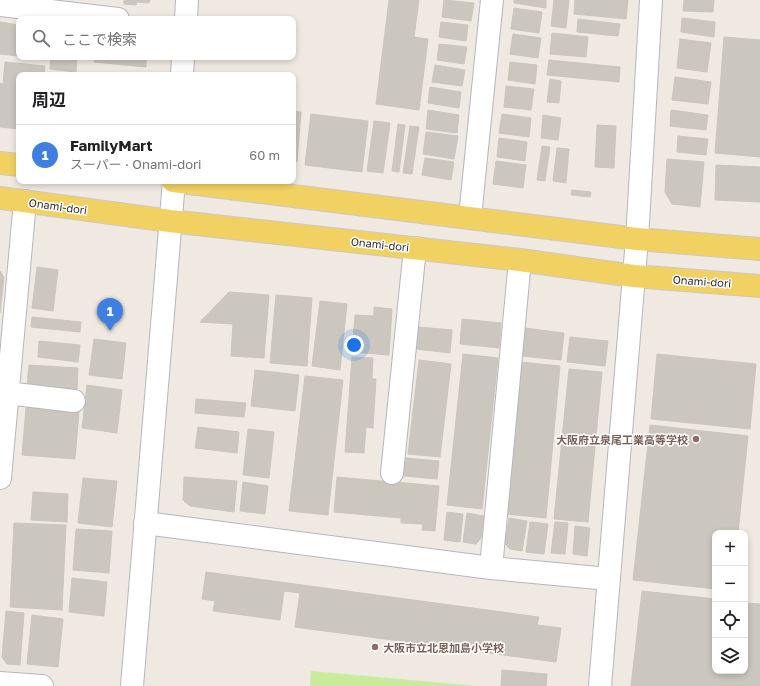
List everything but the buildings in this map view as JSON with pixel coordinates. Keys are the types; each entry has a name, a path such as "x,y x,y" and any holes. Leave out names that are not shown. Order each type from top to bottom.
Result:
{"main road":[{"path":"0,163 16,165"},
{"path":"199,184 637,239 760,249"},
{"name":"Onami-dori","path":"0,198 170,221 520,260 634,276 760,286"}],"street":[{"path":"186,16 187,0"},
{"path":"470,217 492,0"},
{"path":"600,686 637,239 651,0"},
{"path":"0,5 93,16"},
{"path":"182,72 183,60"},
{"path":"132,686 174,184"},
{"path":"0,478 25,201"},
{"path":"392,473 415,248"},
{"path":"491,568 520,260"},
{"path":"7,393 74,401"},
{"path":"145,523 491,568 609,579"},
{"path":"0,683 42,686"}],"green space":[{"path":"311,671 477,686 310,686"}],"place":[{"name":"FamilyMart","path":"110,331"},
{"name":"大阪府立泉尾工業高等学校","path":"696,439"},
{"name":"大阪市立北恩加島小学校","path":"375,647"}]}
